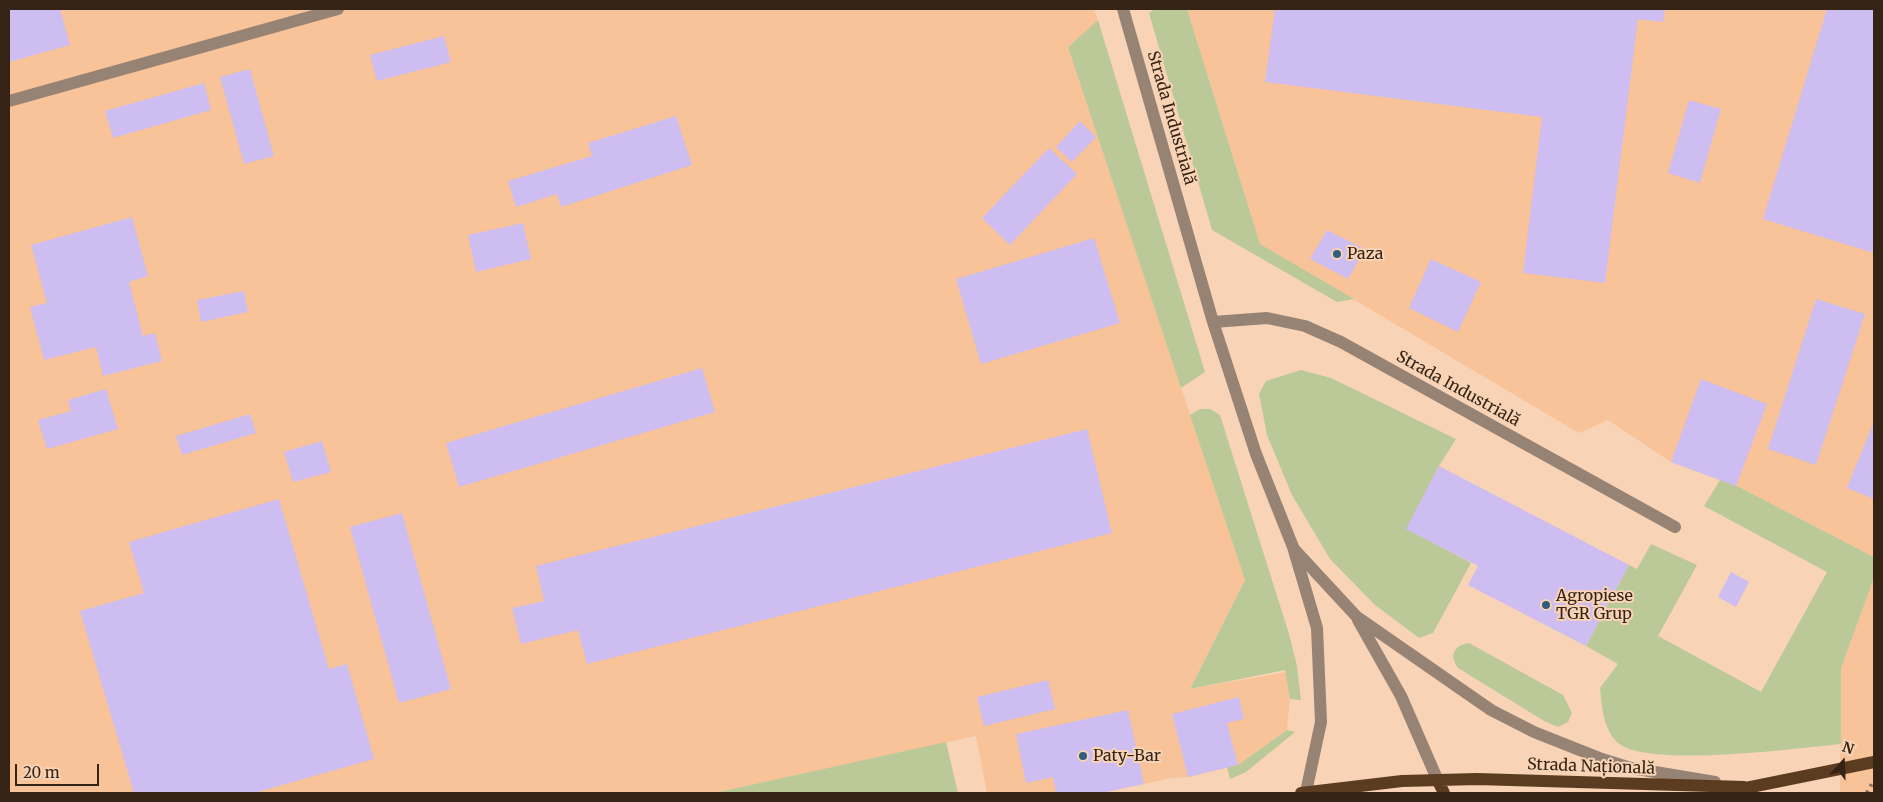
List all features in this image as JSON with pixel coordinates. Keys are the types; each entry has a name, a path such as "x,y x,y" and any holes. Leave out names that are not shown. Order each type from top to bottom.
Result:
{"main road":[{"name":"Strada Națională","path":"1727,793 1744,787 1874,762"},
{"name":"Strada Națională","path":"1303,793 1402,782 1476,779 1744,787"},
{"path":"1438,781 1444,793"}],"street":[{"path":"9,101 338,9"},
{"name":"Strada Industrială","path":"1123,9 1214,322 1256,454 1292,547 1317,628 1321,681 1321,722 1303,793"},
{"name":"Strada Industrială","path":"1214,322 1267,318 1305,326 1341,342 1676,527"},
{"name":"Strada Industrială","path":"1292,547 1357,617 1492,710 1534,732 1585,753 1631,768 1744,787"},
{"name":"Strada Industrială","path":"1357,617 1401,696 1438,781"}],"shaded area":[{"path":"9,9 1094,9 1098,20 1068,47 1245,580 1190,689 1292,671 1287,730 1238,765 1188,777 1171,778 1101,793 987,793 976,736 714,793 9,793"},
{"path":"1187,9 1874,9 1874,557 1737,486 1671,462 1608,420 1579,433 1260,244"},
{"path":"1874,578 1874,793 1840,793 1841,668"}],"green space":[{"path":"1154,9 1187,9 1260,244 1354,299 1337,302 1212,230 1149,13"},
{"path":"1098,20 1205,372 1181,388 1068,47"},
{"path":"1301,370 1331,378 1456,439 1439,466 1407,529 1471,563 1433,633 1419,638 1375,605 1330,559 1292,495 1267,435 1259,394 1266,381"},
{"path":"1200,409 1210,409 1220,415 1289,634 1297,666 1301,700 1290,699 1285,670 1190,689 1245,580 1190,415"},
{"path":"1720,480 1737,486 1874,557 1874,578 1841,668 1841,744 1723,755 1689,756 1657,754 1633,750 1617,742 1606,724 1600,688 1618,664 1586,646 1629,565 1637,569 1651,544 1697,565 1658,636 1761,692 1827,572 1704,506"},
{"path":"1469,643 1563,695 1572,713 1568,722 1558,727 1544,721 1458,668 1454,659 1455,652 1460,646"},
{"path":"1287,730 1295,732 1246,772 1230,779 1227,767 1238,765"},
{"path":"946,742 958,793 714,793"}],"building":[{"path":"9,9 60,9 70,45 9,62"},
{"path":"1275,9 1665,9 1663,22 1638,19 1605,283 1523,273 1542,117 1265,82"},
{"path":"1827,9 1874,9 1874,253 1763,219"},
{"path":"444,36 451,62 377,81 370,55"},
{"path":"250,69 274,156 244,164 220,77"},
{"path":"204,83 211,110 113,138 105,111"},
{"path":"1689,100 1721,109 1700,183 1668,173"},
{"path":"676,116 692,165 561,207 557,194 516,207 508,181 592,156 588,143"},
{"path":"1080,121 1096,137 1072,162 1056,147"},
{"path":"1049,148 1077,174 1010,245 982,218"},
{"path":"132,217 148,276 129,282 143,336 155,333 162,361 103,376 96,347 44,360 30,307 47,303 31,245"},
{"path":"523,223 531,259 476,272 468,235"},
{"name":"Paza","path":"1327,230 1365,249 1348,279 1310,259"},
{"path":"1094,238 1120,323 981,364 956,279"},
{"path":"1431,259 1481,282 1458,332 1409,308"},
{"path":"244,291 248,312 201,322 197,300"},
{"path":"1816,299 1865,314 1816,465 1768,449"},
{"path":"702,368 715,412 459,487 446,443"},
{"path":"1701,379 1767,404 1736,486 1671,462"},
{"path":"106,389 118,429 47,449 38,420 71,411 68,400"},
{"path":"250,414 256,433 182,455 176,436"},
{"path":"1874,421 1874,499 1847,488"},
{"path":"1087,429 1112,533 587,664 578,630 521,644 512,608 544,601 536,566"},
{"path":"322,441 331,472 293,482 284,452"},
{"path":"1439,466 1629,565 1586,646 1468,585 1478,566 1406,529"},
{"path":"279,499 329,669 347,664 374,759 254,793 134,793 80,611 144,593 129,542"},
{"path":"402,513 451,689 399,703 350,527"},
{"path":"1731,572 1749,582 1736,607 1718,597"},
{"path":"1048,680 1055,709 984,726 977,697"},
{"path":"1239,697 1244,719 1227,723 1238,765 1188,777 1172,714"},
{"path":"1128,710 1144,784 1101,793 1056,793 1053,777 1026,783 1016,734"}],"railway":[{"path":"1867,793 1874,780"}],"place":[{"name":"Paza","path":"1337,254"},
{"name":"Agropiese TGR Grup","path":"1546,605"},
{"name":"Paty-Bar","path":"1083,756"}]}
